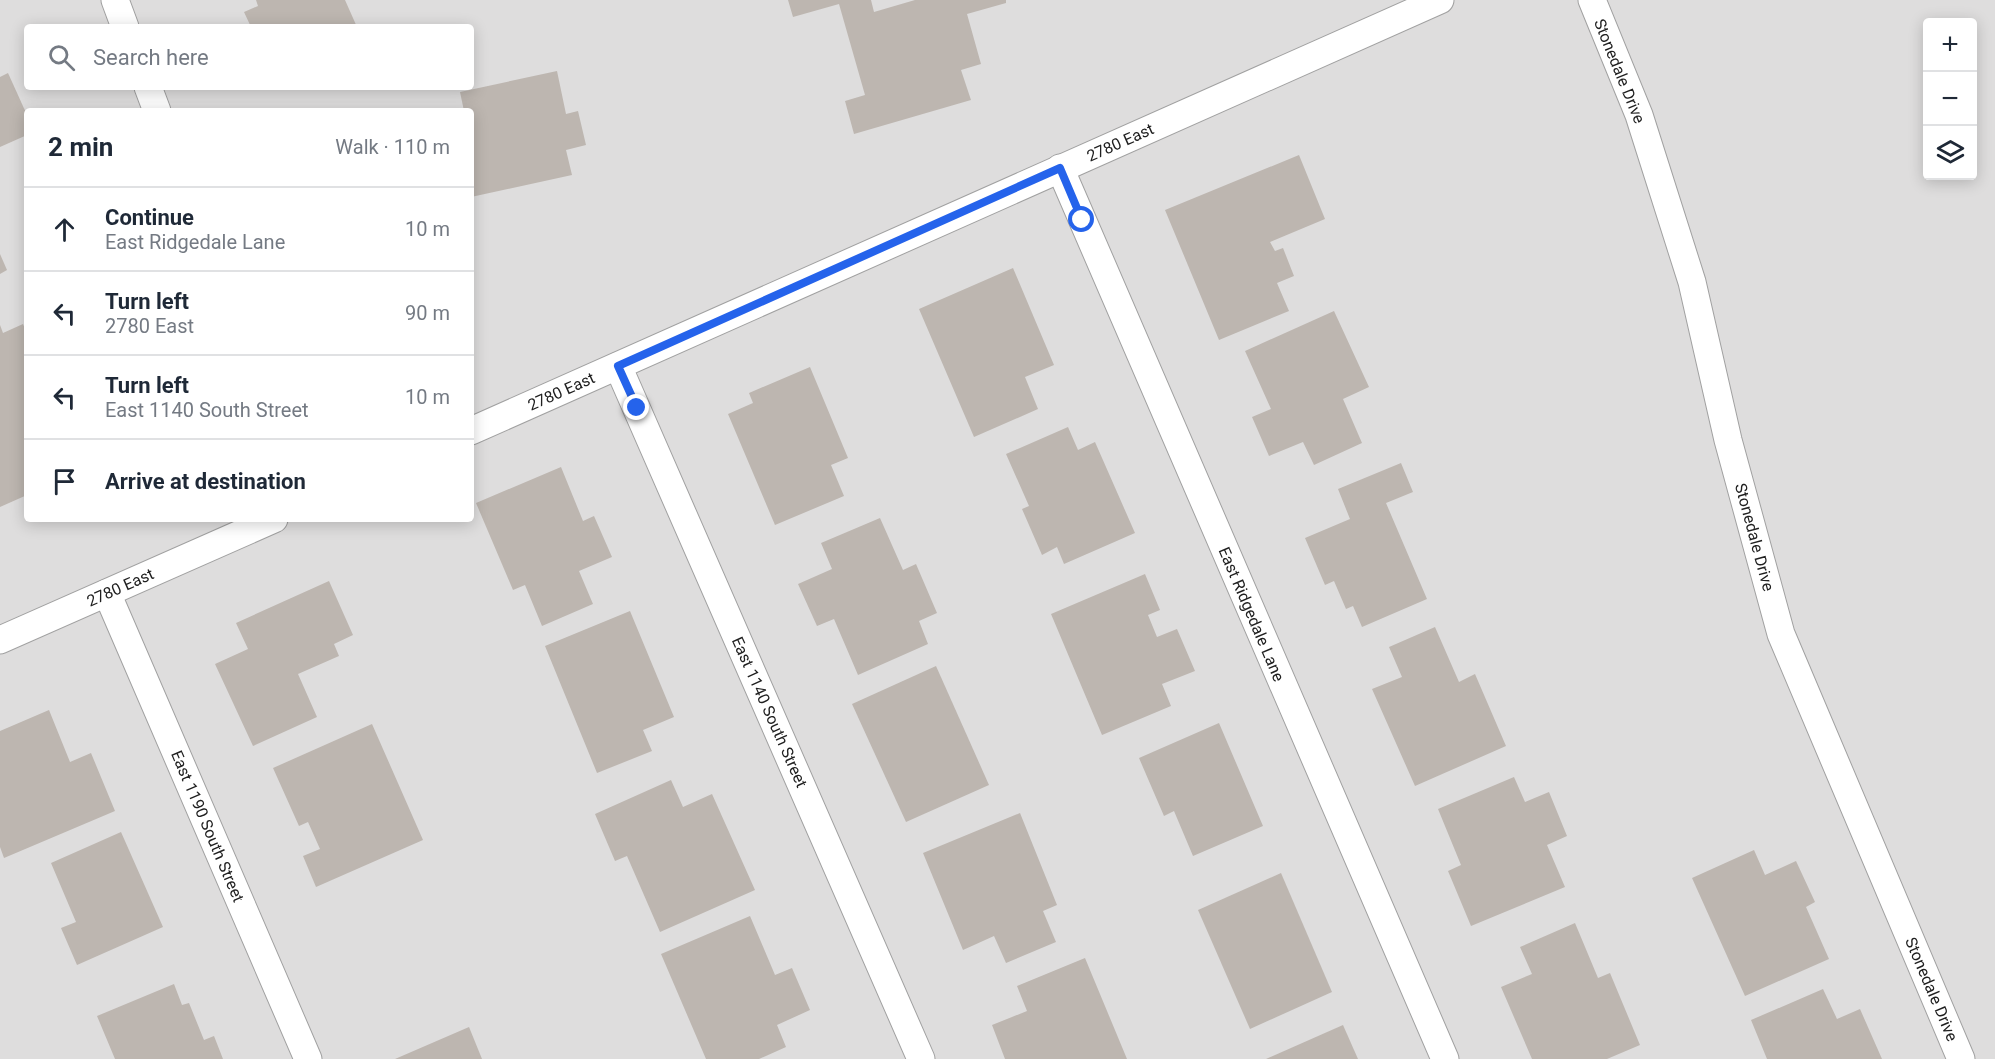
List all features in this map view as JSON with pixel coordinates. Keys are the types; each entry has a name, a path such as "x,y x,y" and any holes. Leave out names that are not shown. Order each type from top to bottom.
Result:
{"street":[{"path":"115,0 124,24"},
{"name":"2780 East","path":"474,430 1440,0"},
{"name":"Stonedale Drive","path":"1592,0 1639,115 1692,282 1728,440 1781,634 1961,1059"},
{"path":"149,90 156,108"},
{"name":"East Ridgedale Lane","path":"1060,168 1445,1059"},
{"name":"East 1140 South Street","path":"618,366 921,1059"},
{"name":"2780 East","path":"0,640 267,522"},
{"name":"East 1190 South Street","path":"107,593 308,1059"}],"shaded area":[{"path":"0,0 1995,0 1995,1059 0,1059"}],"building":[{"path":"256,0 345,0 356,24 250,24 244,12 258,6"},
{"path":"788,0 871,0 874,12 915,0 1006,0 1006,3 967,14 981,64 961,70 971,100 854,134 845,101 865,95 839,4 793,17"},
{"path":"557,71 566,114 578,111 586,145 566,150 572,175 474,196 474,108 463,108 460,92"},
{"path":"8,73 24,108 24,136 0,147 0,77"},
{"path":"1299,155 1325,219 1270,242 1275,251 1283,248 1294,276 1277,283 1289,311 1219,340 1165,210"},
{"path":"0,254 7,270 0,274"},
{"path":"1013,268 1054,365 1025,377 1038,409 974,437 919,309"},
{"path":"1334,311 1369,387 1343,399 1362,443 1314,465 1303,442 1269,456 1252,417 1271,409 1245,351"},
{"path":"23,324 24,326 24,496 0,507 0,325 3,333"},
{"path":"810,367 848,458 831,465 844,496 775,525 728,414 753,403 749,393"},
{"path":"1068,427 1078,450 1095,442 1135,533 1064,564 1057,547 1042,555 1022,509 1029,506 1006,454"},
{"path":"1401,463 1413,492 1386,503 1427,599 1362,627 1353,606 1346,609 1334,581 1325,585 1305,538 1350,519 1338,489"},
{"path":"561,467 583,521 594,516 612,557 579,571 593,604 542,626 525,585 513,590 476,503"},
{"path":"880,518 903,570 916,564 937,613 919,621 928,644 858,675 834,619 817,626 798,584 832,569 821,543"},
{"path":"1145,574 1160,610 1148,615 1157,637 1177,629 1195,671 1162,684 1171,706 1102,735 1051,614"},
{"path":"329,581 353,635 334,644 339,656 298,674 317,717 253,746 215,664 248,649 236,623"},
{"path":"630,611 674,717 643,730 652,751 597,773 545,646"},
{"path":"1435,627 1459,682 1475,674 1506,746 1415,786 1372,689 1402,677 1389,647"},
{"path":"936,666 989,785 906,822 852,704"},
{"path":"49,710 70,762 91,753 115,811 4,858 0,847 0,731"},
{"path":"1219,723 1263,826 1193,856 1174,811 1164,816 1139,758"},
{"path":"372,724 423,840 316,887 303,856 320,849 308,822 299,826 273,768"},
{"path":"1514,777 1525,802 1549,792 1567,836 1547,845 1565,887 1471,926 1448,871 1461,865 1438,809"},
{"path":"671,780 683,807 712,794 755,890 660,932 627,856 615,861 595,814"},
{"path":"1020,813 1057,905 1043,911 1056,942 1006,963 994,936 963,950 923,853"},
{"path":"121,832 163,927 77,965 61,928 76,922 51,863"},
{"path":"1754,850 1765,875 1796,861 1815,902 1806,907 1829,959 1745,996 1692,878"},
{"path":"1281,873 1332,992 1250,1029 1198,910"},
{"path":"750,916 775,975 792,968 810,1010 777,1025 786,1047 759,1059 706,1059 661,954"},
{"path":"1575,923 1598,978 1610,973 1640,1045 1607,1059 1532,1059 1501,987 1532,974 1520,947"},
{"path":"1085,958 1127,1059 1005,1059 992,1025 1027,1011 1017,986"},
{"path":"174,984 182,1005 189,1003 204,1040 214,1036 223,1059 115,1059 97,1016"},
{"path":"1823,989 1837,1019 1860,1009 1882,1059 1767,1059 1751,1020"},
{"path":"1343,1025 1358,1059 1266,1059"},
{"path":"469,1027 482,1059 395,1059"}],"route":[{"path":"637,408 618,366 1060,168 1082,220"}]}
